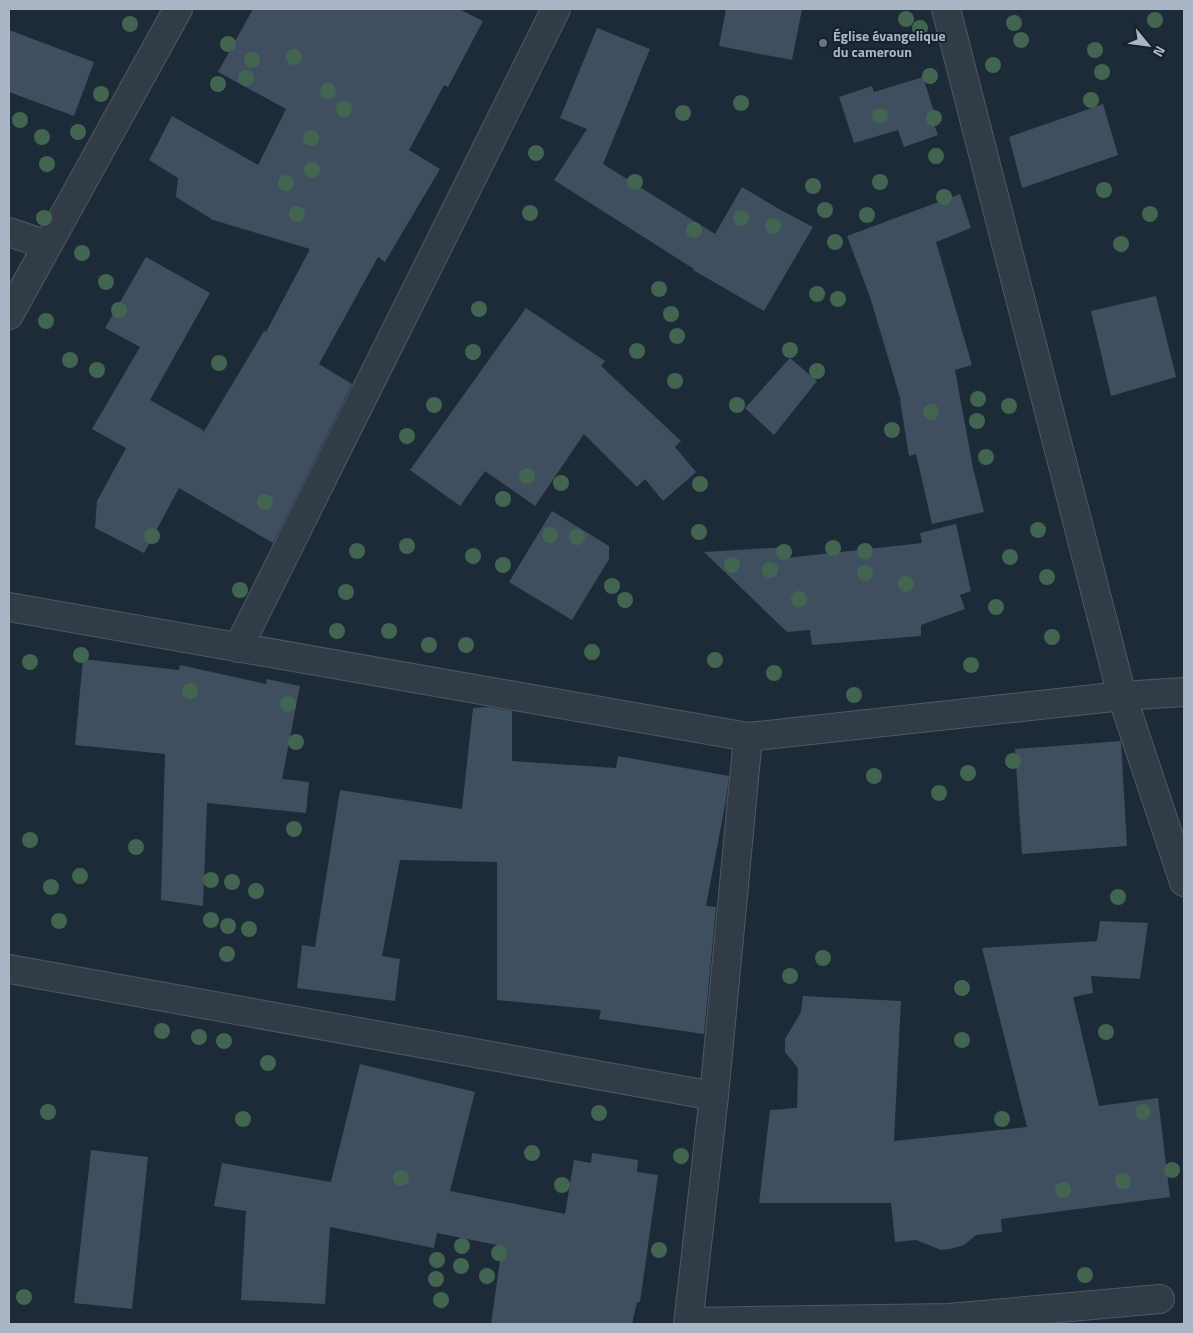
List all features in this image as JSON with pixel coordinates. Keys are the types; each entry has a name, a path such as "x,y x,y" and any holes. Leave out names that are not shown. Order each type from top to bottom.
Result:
{"street":[{"path":"9,315 178,9"},
{"path":"238,648 556,9"},
{"path":"946,9 1122,696 1184,882"},
{"path":"9,232 47,245"},
{"path":"9,607 748,737 1122,696 1184,692"},
{"path":"748,737 714,1096 689,1323 948,1318 1160,1299"},
{"path":"9,968 714,1096"}],"building":[{"path":"253,9 459,9 483,21 448,87 444,85 409,150 440,169 385,262 378,257 319,364 352,384 273,543 179,488 144,553 95,528 97,501 126,448 92,429 140,347 105,328 146,257 210,293 150,400 203,430 203,433 264,331 266,332 310,249 213,220 176,197 178,178 149,160 172,116 258,165 286,109 218,72"},
{"path":"726,9 802,9 792,60 719,46"},
{"path":"597,28 650,49 603,164 715,234 742,187 813,227 764,311 693,270 554,180 587,129 560,118"},
{"path":"9,30 94,62 74,116 9,92"},
{"path":"923,77 936,118 932,119 938,135 904,147 898,130 854,143 839,97 872,86 874,92"},
{"path":"1103,104 1118,155 1022,188 1009,137"},
{"path":"960,194 971,228 936,242 972,365 955,370 973,468 984,512 932,524 916,454 909,456 901,401 870,297 847,236"},
{"path":"1156,296 1176,377 1111,396 1091,311"},
{"path":"526,308 605,361 601,366 681,441 675,447 696,472 663,501 645,479 637,487 584,434 535,506 485,471 460,506 410,470"},
{"path":"790,358 817,381 774,435 745,408"},
{"path":"552,511 609,546 609,559 572,620 509,582"},
{"path":"956,524 971,591 960,595 965,609 921,625 921,636 812,645 810,630 787,632 704,552 786,547 786,558 922,543 920,533"},
{"path":"83,659 179,670 180,665 266,684 267,679 300,686 282,779 309,782 306,813 207,803 203,906 161,900 165,754 75,745"},
{"path":"489,707 512,711 512,761 616,768 618,756 729,776 706,906 716,907 704,1034 599,1019 601,1010 497,1000 497,862 400,860 382,956 400,959 395,1001 297,988 302,945 315,947 340,790 462,809 473,708"},
{"path":"1121,741 1127,846 1022,854 1015,749"},
{"path":"1100,921 1148,923 1140,979 1091,976 1093,993 1073,997 1099,1106 1158,1098 1170,1197 1001,1219 1002,1232 976,1235 964,1245 941,1250 916,1240 895,1242 891,1203 759,1203 770,1110 797,1108 798,1068 785,1052 785,1039 801,1012 803,996 901,1001 894,1141 1027,1127 982,948 1097,941"},
{"path":"360,1064 475,1092 450,1191 565,1214 574,1160 591,1163 592,1153 638,1160 637,1172 658,1175 640,1302 637,1302 632,1324 491,1324 502,1246 437,1233 434,1248 330,1227 325,1304 241,1300 246,1211 214,1206 222,1163 331,1182"},
{"path":"91,1150 148,1157 132,1309 74,1303"}],"place":[{"name":"Église évangelique du cameroun","path":"823,43"}]}
